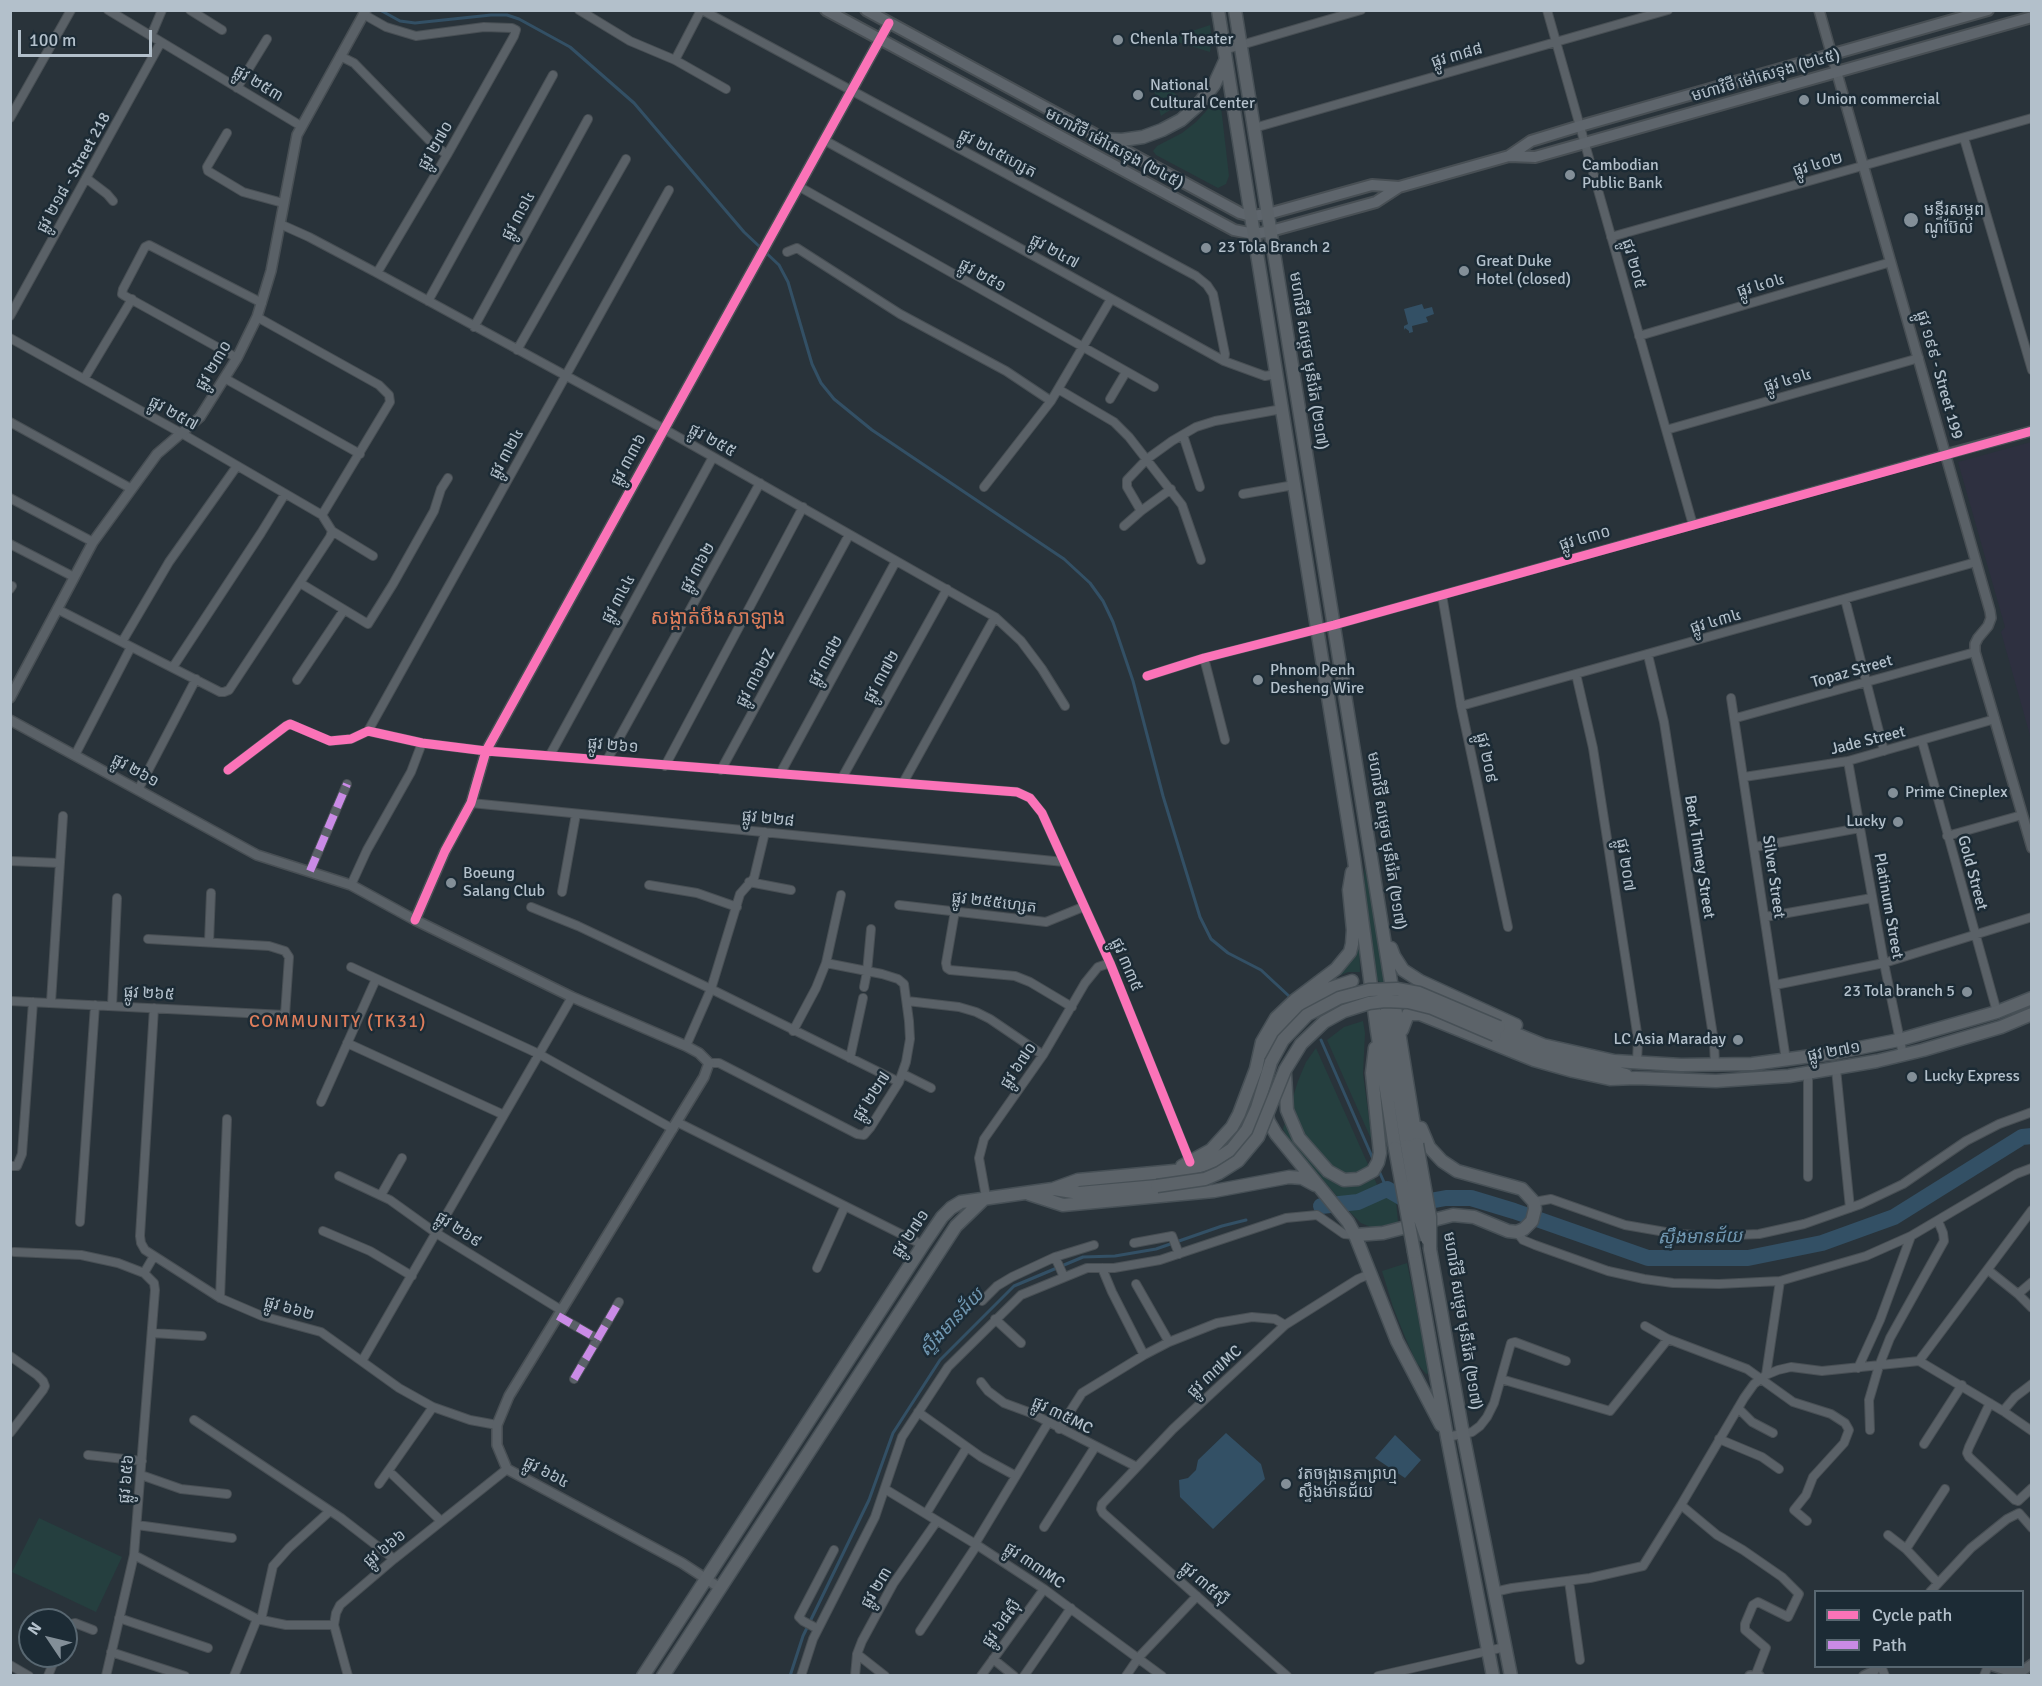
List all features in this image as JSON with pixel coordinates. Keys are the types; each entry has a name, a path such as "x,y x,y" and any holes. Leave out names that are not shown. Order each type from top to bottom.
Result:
{"main road":[{"name":"មហាវិថី ម៉ៅសេទុង (២៤៥)","path":"826,10 1234,230 1254,234 1376,202 1399,187 1509,156 1531,141 1580,126 1988,10"},
{"name":"មហាវិថី ម៉ៅសេទុង (២៤៥)","path":"866,10 1240,213 1251,216 1268,214 1372,185 1399,187"},
{"name":"មហាវិថី សម្តេច មុនីរ៉េត (២១៧)","path":"1218,10 1354,859 1377,1031 1406,1146 1420,1219 1430,1249 1463,1434 1511,1676"},
{"name":"មហាវិថី សម្តេច មុនីរ៉េត (២១៧)","path":"1235,10 1409,1092 1406,1146 1414,1252 1493,1676"},
{"name":"មហាវិថី ម៉ៅសេទុង (២៤៥)","path":"1509,156 1535,158 2031,17"},
{"path":"1101,139 1122,140 1143,137 1181,120 1197,106 1214,85 1225,55"},
{"path":"1354,859 1349,890 1353,944 1336,969 1295,1000 1276,1018 1262,1042 1264,1102 1269,1122 1276,1134 1348,1222 1397,1341 1447,1437"},
{"path":"1384,932 1399,964 1420,981 1545,1037 1615,1054 1637,1062"},
{"path":"986,1197 1053,1189 1078,1180 1166,1172 1211,1163 1232,1149 1247,1131 1257,1108 1269,1044 1292,1014 1328,989 1352,981"},
{"path":"1166,1172 1191,1162 1211,1150 1232,1127 1264,1068 1283,1040 1307,1015 1339,998 1369,990 1397,988 1419,993 1539,1053 1636,1078"},
{"name":"ផ្លូវ ២៧១","path":"1637,1062 1715,1065 1786,1060 1834,1053 1899,1040 1997,1012 2031,998"},
{"path":"1053,1189 1080,1193 1205,1179 1218,1173 1238,1161 1254,1144 1262,1130 1285,1070 1301,1044 1314,1030 1334,1016 1369,1003 1398,1001 1418,1004 1543,1045 1614,1061 1637,1062"},
{"path":"1386,1012 1406,1146"},
{"path":"1401,1037 1407,1015 1420,1014 1549,1065 1610,1079 1636,1078"},
{"name":"ផ្លូវ ២៧១","path":"1636,1078 1716,1081 1754,1080 1808,1074 1903,1055 2001,1027 2031,1014"},
{"path":"1285,1070 1286,1104 1294,1130 1305,1147 1328,1171 1344,1180 1366,1176 1373,1171 1378,1162 1380,1143 1372,1073 1377,1031"},
{"path":"1355,1235 1383,1233 1453,1215 1474,1217 1508,1231 1518,1232 1532,1221 1534,1203 1522,1189 1457,1171 1442,1161 1425,1141 1409,1092"},
{"path":"1025,1192 1063,1205 1214,1191 1289,1177 1311,1182 1324,1192"},
{"name":"ផ្លូវ ២៧១","path":"643,1676 942,1217 961,1202 986,1197"},
{"name":"ផ្លូវ ២៧១","path":"663,1676 956,1226 986,1197"}],"street":[{"path":"10,118 70,10"},
{"name":"ផ្លូវ ២៥៣","path":"108,10 301,126"},
{"path":"151,36 162,10"},
{"path":"190,10 222,30"},
{"path":"579,10 630,41 675,60 726,89"},
{"path":"675,60 701,10"},
{"name":"ផ្លូវ ២៤៥ហ្សេត","path":"701,10 1196,276 1207,285 1213,294 1225,354 1224,362"},
{"path":"1225,55 1241,45 1361,10"},
{"name":"ផ្លូវ ២០៥","path":"1547,10 1693,525"},
{"name":"ផ្លូវ ៣៨៨","path":"1254,128 1668,10"},
{"name":"ផ្លូវ ១៩៩ - Street 199","path":"1820,10 1991,618 1975,644 1975,652"},
{"name":"ផ្លូវ ២៧០","path":"364,12 386,27 416,36 484,27 516,30 447,155 377,273"},
{"name":"ផ្លូវ ២៣០","path":"10,698 93,542 130,488 157,454 200,417 226,379 237,358 262,303 297,135 364,12"},
{"name":"ផ្លូវ ៣៣៦","path":"415,921 445,851 471,803 486,751 889,23"},
{"path":"237,88 267,39"},
{"name":"ផ្លូវ ២១៨ - Street 218","path":"10,316 161,42"},
{"path":"340,56 354,63 429,140 447,155"},
{"path":"428,301 553,75"},
{"name":"ផ្លូវ ៤០២","path":"1611,237 2031,118"},
{"name":"ផ្លូវ ៣១៤","path":"474,327 588,119"},
{"path":"227,132 207,167 208,171 243,192 283,203"},
{"path":"1964,138 2031,369"},
{"name":"ផ្លូវ ២៤៧","path":"824,140 1224,362 1265,376 1276,374"},
{"path":"517,350 626,159"},
{"path":"86,178 107,194 112,201"},
{"name":"ផ្លូវ ២៥១","path":"798,186 1154,387"},
{"name":"ផ្លូវ ៣២៤","path":"368,731 669,190"},
{"name":"ផ្លូវ ២៥៥","path":"280,224 377,273 663,429 995,617 1021,641 1065,706"},
{"path":"237,358 122,294 123,290 145,247 149,245 262,303"},
{"path":"787,252 797,248 900,314 1006,371 1051,401"},
{"name":"ផ្លូវ ៤០៤","path":"1639,336 1891,262"},
{"path":"84,379 132,299"},
{"path":"984,487 1051,401 1111,299"},
{"path":"257,316 386,390 390,402 322,515 332,531 373,556"},
{"name":"ផ្លូវ ២៥៧","path":"10,338 322,515"},
{"name":"ផ្លូវ ៤១៤","path":"1666,429 1918,358"},
{"path":"1110,399 1126,372"},
{"path":"226,379 360,454"},
{"path":"1058,389 1114,422 1129,437 1182,505 1200,560"},
{"path":"1141,511 1126,483 1147,459 1183,435 1215,421 1282,409"},
{"path":"10,422 130,488"},
{"name":"ផ្លូវ ៤៣០","path":"1147,676 1204,658 1334,625 2031,430"},
{"path":"1183,435 1200,487"},
{"name":"ផ្លូវ ៣៤៤","path":"550,755 713,457"},
{"path":"122,642 168,562 237,466"},
{"path":"300,583 368,624 434,511 441,489 448,478"},
{"name":"ផ្លូវ ៣៦២","path":"607,760 760,483"},
{"path":"1243,494 1294,484"},
{"path":"1124,526 1171,489"},
{"path":"173,667 285,494"},
{"path":"10,498 93,542"},
{"path":"665,766 803,507"},
{"path":"57,609 220,692 229,690 332,531"},
{"name":"ផ្លូវ ៣៦២Z","path":"721,770 849,535"},
{"path":"10,544 74,577"},
{"name":"ផ្លូវ ៣៨២","path":"780,774 896,561"},
{"name":"ផ្លូវ ៤៣៤","path":"1461,706 1976,562"},
{"name":"ផ្លូវ ៣៧២","path":"842,778 946,589"},
{"name":"ផ្លូវ ២០៩","path":"1442,595 1461,706 1508,927"},
{"path":"1845,599 1884,751"},
{"path":"297,680 344,610"},
{"path":"903,783 995,617"},
{"path":"75,755 131,647"},
{"path":"1975,652 2031,848"},
{"name":"Topaz Street","path":"1736,718 1975,652"},
{"name":"Berk Thmey Street","path":"1648,655 1664,722 1714,1042 1715,1065"},
{"path":"1204,658 1225,740"},
{"name":"ផ្លូវ ២០៧","path":"1576,674 1593,748 1638,1039 1637,1062"},
{"path":"138,790 196,679"},
{"name":"Silver Street","path":"1731,698 1736,718 1786,1060"},
{"name":"Jade Street","path":"1744,777 1848,761 1995,719"},
{"name":"ផ្លូវ ២៦១","path":"11,722 257,855 351,885 415,921 572,998 686,1046 699,1053 709,1063 719,1063 857,1134 864,1135"},
{"path":"228,770 290,724 330,741 351,740 368,731"},
{"name":"ផ្លូវ ២៦១","path":"368,731 422,743 486,751 1017,792"},
{"name":"Gold Street","path":"1922,741 1997,1012"},
{"path":"351,885 376,833 411,772 422,743"},
{"name":"Platinum Street","path":"1848,761 1903,1055"},
{"path":"310,871 347,784"},
{"name":"ផ្លូវ ៣៣៥","path":"1017,792 1030,798 1042,813 1110,963 1191,1162"},
{"name":"ផ្លូវ ២២៨","path":"471,803 1064,862"},
{"path":"562,892 576,814"},
{"path":"1947,836 2022,815"},
{"path":"51,1002 63,816"},
{"path":"1755,847 1860,828"},
{"path":"686,1046 711,988 740,894 754,878 765,832"},
{"path":"10,861 59,863"},
{"path":"749,882 791,890"},
{"path":"649,885 697,893 737,907"},
{"path":"148,939 209,942 211,893"},
{"path":"793,1031 816,988 826,963 841,895"},
{"path":"112,1006 117,898"},
{"path":"1765,917 1872,898"},
{"name":"ផ្លូវ ២៥៥ហ្សេត","path":"898,905 1046,922 1083,907"},
{"path":"531,907 578,926 711,988 899,1082"},
{"path":"955,912 947,968 1015,976 1030,982 1072,1007"},
{"path":"1775,985 1884,963 2031,918"},
{"path":"864,987 871,929"},
{"name":"ផ្លូវ ២៦៥","path":"10,1001 285,1015 290,957 285,951 270,946 209,942"},
{"path":"826,963 867,972"},
{"name":"ផ្លូវ ៦៧០","path":"986,1197 979,1158 984,1139 1043,1055 1085,983 1098,968 1110,963"},
{"path":"351,967 539,1054 675,1126 923,1245"},
{"name":"ផ្លូវ ២២៧","path":"864,1135 903,1074 910,1039 904,984 898,979 867,972"},
{"path":"321,1102 376,979"},
{"path":"362,1361 572,998"},
{"path":"850,1058 863,998"},
{"path":"907,1001 959,1007 976,1012 1043,1055"},
{"path":"10,1166 16,1166 22,1154 33,1002"},
{"path":"80,1222 95,1005"},
{"name":"ផ្លូវ ៦៦២","path":"154,1008 141,1243 154,1256 220,1298 262,1316 321,1332 399,1388 433,1407 462,1418 497,1425"},
{"path":"347,1043 504,1115"},
{"name":"ផ្លូវ ៦៦៤","path":"709,1063 704,1077 675,1126 509,1396 497,1425 497,1445 507,1469 682,1563 720,1588"},
{"path":"1836,1069 1850,1209"},
{"name":"ផ្លូវ ២២៧","path":"903,1074 931,1088"},
{"path":"1808,1074 1808,1177"},
{"path":"1534,1203 1551,1199 1601,1218 1649,1230 1715,1236 1759,1234 1804,1224 1850,1209 1903,1184 1966,1141 2031,1112"},
{"path":"220,1298 227,1119"},
{"path":"381,1196 402,1158"},
{"path":"1518,1232 1523,1240 1546,1249 1608,1271 1644,1279 1673,1283 1719,1284 1780,1281 1866,1256 1911,1236 2016,1174 2031,1168"},
{"name":"ផ្លូវ ២៦៩","path":"339,1176 390,1200 436,1233 559,1313"},
{"path":"817,1268 845,1206"},
{"path":"1919,1361 2031,1210"},
{"path":"801,1676 815,1628 875,1517 902,1437 948,1367 1021,1295 1063,1275 1087,1268 1137,1264 1286,1218 1311,1215 1323,1218 1344,1234 1355,1235"},
{"path":"1870,1430 1869,1400 1890,1338 1944,1242 1938,1221"},
{"path":"323,1232 370,1251 412,1276"},
{"path":"1134,1243 1172,1236 1178,1252"},
{"path":"1858,1368 1880,1320 1911,1236"},
{"path":"982,1301 997,1286 1011,1277 1094,1245"},
{"path":"14,1252 81,1255 118,1263 144,1273 154,1256"},
{"path":"1056,1259 1063,1275"},
{"path":"1102,1268 1144,1355"},
{"path":"1988,1270 2018,1294 2031,1308"},
{"name":"ផ្លូវ ៦៥៦","path":"106,1676 134,1555 137,1525 155,1290 154,1283 144,1273"},
{"name":"ផ្លូវ ៣៧MC","path":"1103,1513 1102,1504 1173,1429 1285,1325 1358,1279 1370,1274"},
{"path":"1763,1377 1780,1281"},
{"path":"2018,1294 2031,1282"},
{"path":"1136,1284 1169,1342"},
{"path":"574,1379 620,1302"},
{"path":"559,1313 598,1339"},
{"path":"1059,1429 1082,1393 1169,1342 1217,1323 1252,1317 1275,1319 1285,1325"},
{"path":"995,1319 1021,1343"},
{"path":"1645,1326 1668,1339 1747,1369 1763,1377 1793,1402 1832,1414 1845,1423 1849,1430 1844,1443 1813,1477 1806,1495 1795,1507 1795,1512 1807,1521"},
{"path":"152,1333 202,1336"},
{"path":"1501,1379 1610,1411 1668,1339"},
{"path":"1447,1437 1472,1432 1487,1417 1494,1402 1511,1343 1515,1342 1566,1360"},
{"path":"10,1356 37,1375 45,1386 10,1433"},
{"path":"1494,1592 1569,1581 1643,1566 1754,1384 1763,1377 1791,1367 1822,1371 1919,1361 2030,1426"},
{"name":"ផ្លូវ ៣៥MC","path":"981,1382 988,1391 1004,1403 1031,1413 1137,1467"},
{"path":"2003,1411 2031,1384"},
{"path":"1923,1444 1962,1385"},
{"path":"1932,1590 1971,1548 2007,1519 2019,1513 2022,1508 2018,1501 1967,1453 1990,1403"},
{"path":"379,1484 433,1407"},
{"path":"1738,1408 1752,1422 1773,1433"},
{"path":"918,1412 967,1448 1016,1476"},
{"path":"194,1420 330,1511 394,1559"},
{"path":"920,1631 976,1544 1048,1423"},
{"path":"1719,1439 1762,1457 1779,1469"},
{"path":"1044,1527 1095,1447"},
{"path":"926,1514 967,1448"},
{"path":"88,1455 142,1461"},
{"name":"ផ្លូវ ៦៦៦","path":"334,1625 340,1605 507,1469"},
{"path":"141,1475 181,1488 227,1494"},
{"path":"393,1475 441,1521"},
{"path":"2018,1501 2031,1488"},
{"name":"ផ្លូវ ៣៣MC","path":"885,1489 1044,1588 1162,1676"},
{"path":"1906,1549 1945,1489"},
{"path":"1681,1506 1717,1535 1782,1577 1799,1594 1788,1617 1758,1602 1753,1605 1745,1624 1745,1630 1766,1648 1755,1675"},
{"path":"234,1676 259,1619 273,1566 289,1548 330,1511"},
{"name":"ផ្លូវ ៣៥ស៊ី","path":"1103,1513 1287,1676"},
{"path":"2019,1513 2031,1528"},
{"name":"ផ្លូវ ២៣","path":"855,1676 857,1654 893,1584 937,1521"},
{"path":"137,1525 232,1538"},
{"path":"1888,1535 1906,1549 1938,1583"},
{"path":"815,1628 800,1619 800,1614 834,1550"},
{"path":"134,1555 259,1619 286,1625 334,1625 348,1676"},
{"path":"1569,1581 1580,1660"},
{"name":"ផ្លូវ ៦៨ស៊ី","path":"981,1676 1044,1588"},
{"path":"1126,1676 1139,1658 1197,1596"},
{"path":"1024,1676 1071,1608"},
{"path":"119,1618 208,1648"},
{"path":"78,1624 93,1630"},
{"path":"1378,1676 1505,1647"},
{"path":"111,1652 185,1676"},
{"path":"857,1654 885,1676"},
{"path":"993,1659 1014,1676"},
{"path":"1999,1668 2012,1672 2024,1670 2031,1664"},
{"path":"10,1665 29,1676"},
{"path":"1864,1676 1877,1668"}],"shaded area":[{"path":"1422,304 1424,309 1432,307 1434,314 1426,317 1428,322 1412,326 1413,332 1409,333 1405,328 1404,330 1404,326 1408,324 1404,309"},
{"path":"2032,442 2031,739 2001,632 2005,627 1958,462"},
{"path":"1226,1433 1261,1464 1265,1479 1213,1529 1180,1497 1179,1480 1188,1478 1196,1470 1198,1460"},
{"path":"1395,1435 1421,1460 1405,1478 1375,1458"}],"green space":[{"path":"1210,25 1212,39 1210,52 1177,42 1177,36"},
{"path":"1155,79 1160,80 1183,101 1161,116 1152,83"},
{"path":"1218,104 1221,107 1229,176 1226,184 1218,188 1156,155 1153,151 1157,146 1182,133 1210,107"},
{"path":"1364,867 1375,907 1388,986 1384,986 1374,977 1365,908"},
{"path":"1359,936 1360,972 1348,972 1336,977 1355,954"},
{"path":"1363,1021 1365,1033 1363,1074 1372,1141 1327,1040 1344,1027"},
{"path":"1316,1048 1379,1189 1354,1198 1340,1200 1283,1129 1298,1081 1306,1062"},
{"path":"1387,1196 1396,1201 1398,1222 1373,1228 1361,1223 1347,1209 1360,1208"},
{"path":"1407,1263 1430,1373 1426,1374 1416,1362 1405,1337 1382,1271"},
{"path":"39,1518 122,1557 96,1612 12,1572"}],"waterway":[{"path":"380,10 400,21 415,23 507,15 519,19 570,47 634,103 744,232 779,265 788,282 812,364 821,383 834,399 872,430 1064,559 1090,583 1103,601 1113,622 1133,681 1163,796 1200,917 1211,939 1228,953 1261,970 1290,997"},
{"path":"1321,1040 1373,1159"},
{"name":"ស្ទឹងមានជ័យ","path":"1321,1206 1358,1202 1387,1189 1413,1204 1446,1198 1471,1198 1648,1258 1748,1258 1822,1243 1894,1217 2022,1137 2032,1136"},
{"path":"1379,1171 1387,1189"},
{"name":"ស្ទឹងមានជ័យ","path":"790,1676 803,1636 869,1500 893,1433 940,1360 1014,1286 1083,1257 1115,1256 1156,1249 1246,1220"}],"marked path":[{"path":"310,871 347,784"},
{"path":"574,1379 619,1302"},
{"path":"558,1316 598,1339"}],"cycle path":[{"path":"415,920 445,851 471,803 486,751 889,23"},
{"path":"1147,676 1204,658 1334,625 2032,431"},
{"path":"228,770 290,724 330,741 351,739 368,731 422,743 486,751 1017,792 1030,798 1042,813 1110,963 1190,1162"}],"place":[{"name":"Chenla Theater","path":"1118,40"},
{"name":"National Cultural Center","path":"1138,95"},
{"name":"Union commercial","path":"1804,100"},
{"name":"Cambodian Public Bank","path":"1570,175"},
{"name":"មន្ទីរសម្ភព ណូប៊ែល","path":"1911,220"},
{"name":"23 Tola Branch 2","path":"1206,248"},
{"name":"Great Duke Hotel (closed)","path":"1464,271"},
{"name":"Phnom Penh Desheng Wire","path":"1258,680"},
{"name":"Prime Cineplex","path":"1893,793"},
{"name":"Lucky","path":"1898,822"},
{"name":"Boeung Salang Club","path":"451,883"},
{"name":"23 Tola branch 5","path":"1967,992"},
{"name":"LC Asia Maraday","path":"1738,1040"},
{"name":"Lucky Express","path":"1912,1077"},
{"name":"វត្តចង្ក្រានតាព្រហ្ម ស្ទឹងមានជ័យ","path":"1286,1484"}],"district":[{"name":"សង្កាត់បឹងសាឡាង","path":"718,619"},
{"name":"COMMUNITY (TK31)","path":"338,1022"}]}
